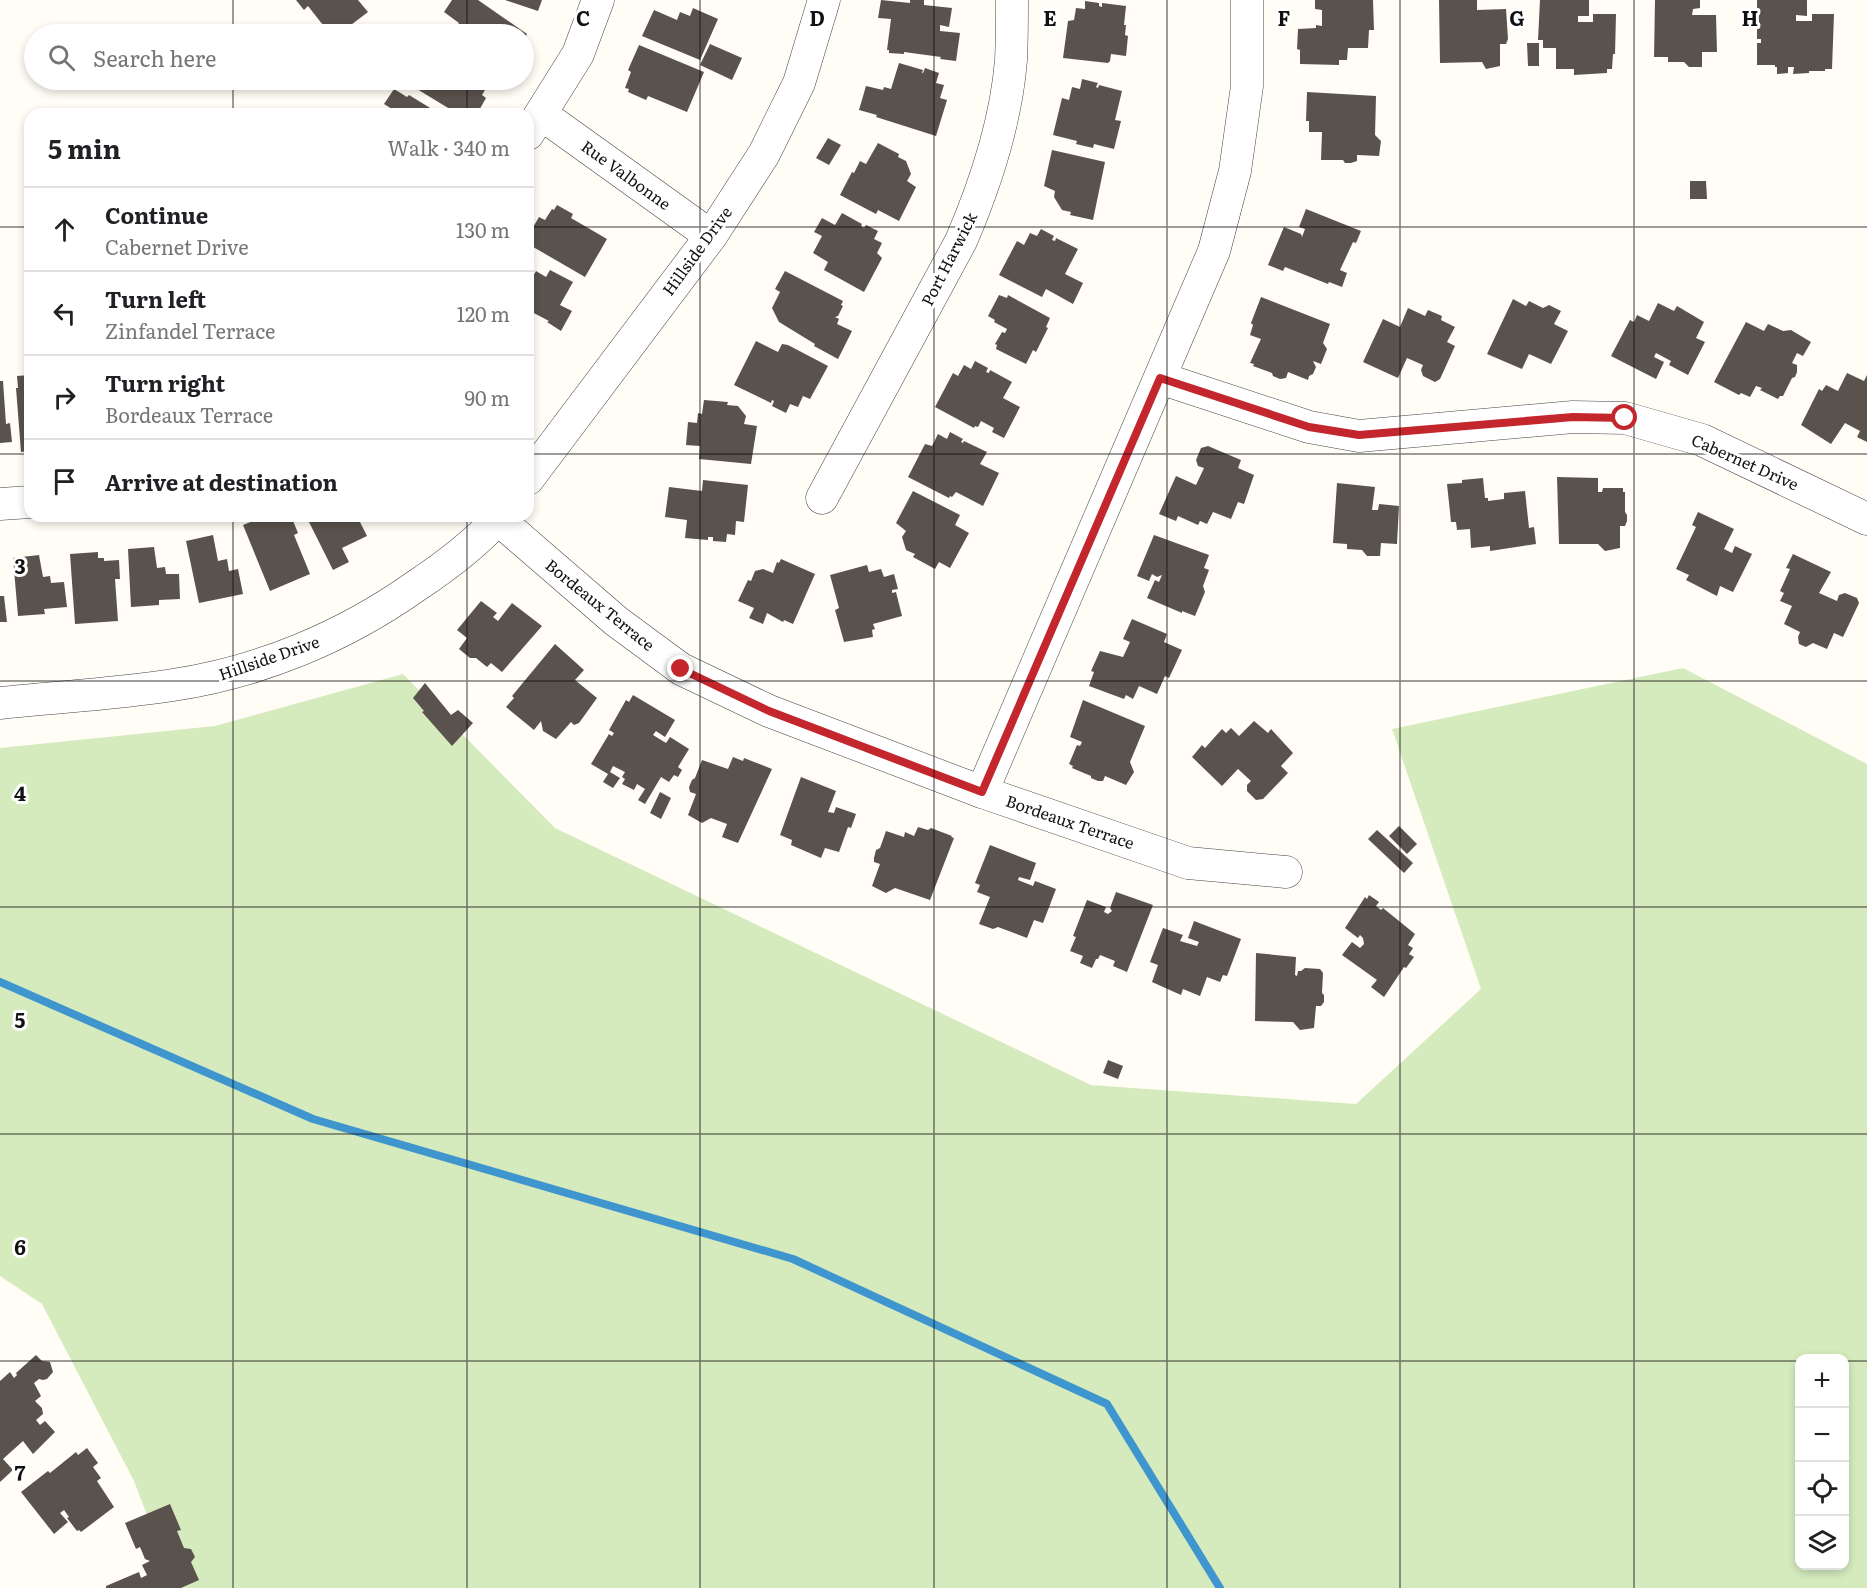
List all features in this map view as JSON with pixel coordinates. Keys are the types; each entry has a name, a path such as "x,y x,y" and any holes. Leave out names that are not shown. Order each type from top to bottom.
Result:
{"street":[{"path":"534,124 578,54 598,0"},
{"name":"Hillside Drive","path":"534,471 711,237 764,154 799,83 824,0"},
{"name":"Port Harwick","path":"822,498 961,241 974,211 995,149 1005,105 1011,60 1012,0"},
{"path":"982,792 1214,252 1235,171 1247,86 1247,0"},
{"name":"Rue Valbonne","path":"534,124 711,237"},
{"name":"Cabernet Drive","path":"1160,378 1309,427 1359,435 1573,417 1625,418 1702,440 1867,519"},
{"path":"0,504 24,502"},
{"name":"Hillside Drive","path":"0,703 172,686 237,671 282,657 361,621 398,599 442,568 493,522"},
{"name":"Bordeaux Terrace","path":"505,522 616,621 681,669 769,711 982,792 1188,863 1286,872"}],"green space":[{"path":"1683,668 1867,764 1867,1588 175,1588 134,1481 42,1304 0,1276 0,748 215,726 403,674 555,828 1091,1085 1356,1104 1481,989 1392,729"}],"building":[{"path":"296,0 358,0 368,12 352,24 322,24 308,6 304,10"},
{"path":"452,0 478,0 513,24 458,24 444,12"},
{"path":"505,0 542,0 538,11"},
{"path":"881,0 910,3 910,0 924,0 924,5 952,8 949,27 940,25 940,31 960,33 956,61 904,52 904,54 889,53 887,50 891,19 878,18"},
{"path":"1315,0 1373,0 1374,30 1369,30 1368,48 1348,48 1347,60 1339,60 1339,65 1300,64 1300,50 1297,49 1298,29 1322,26 1322,10 1315,9"},
{"path":"1439,0 1477,0 1477,10 1506,9 1508,39 1506,44 1500,44 1500,66 1486,69 1482,62 1440,63"},
{"path":"1540,0 1589,0 1589,16 1578,16 1578,22 1593,22 1593,14 1616,14 1615,54 1613,54 1612,69 1607,69 1607,73 1574,75 1574,69 1556,69 1556,48 1543,48 1543,40 1538,40"},
{"path":"1655,0 1700,0 1700,8 1693,9 1692,15 1716,15 1717,52 1702,52 1702,67 1689,67 1684,62 1668,62 1668,57 1654,57"},
{"path":"1757,0 1807,0 1807,16 1796,15 1796,21 1812,21 1812,14 1834,14 1832,69 1793,74 1794,67 1788,67 1788,73 1777,74 1775,65 1757,65 1757,43 1761,43 1761,39 1757,39"},
{"path":"1085,1 1099,3 1102,7 1102,3 1126,6 1124,25 1126,25 1125,35 1128,36 1126,56 1111,54 1108,63 1063,58 1068,21 1074,20 1076,8 1085,9"},
{"path":"693,8 718,19 700,60 642,36 654,10 677,20 680,12 690,16"},
{"path":"1527,43 1539,43 1539,66 1528,66"},
{"path":"710,44 742,58 732,80 700,65"},
{"path":"639,45 704,72 687,112 648,96 646,100 628,92 629,89 625,88 631,72 628,70"},
{"path":"899,63 923,70 922,73 925,68 939,73 936,83 944,85 940,98 947,100 936,136 859,110 866,86 883,90 884,87 891,89"},
{"path":"1082,79 1098,83 1096,87 1098,88 1099,85 1122,91 1115,120 1121,121 1114,149 1094,144 1093,148 1053,135 1062,98 1069,100 1072,87 1080,89"},
{"path":"396,90 430,108 390,108 384,104"},
{"path":"419,90 485,90 482,95 486,98 480,108 448,108"},
{"path":"1307,92 1376,96 1375,135 1381,141 1379,156 1357,155 1357,161 1351,163 1345,163 1343,160 1321,160 1322,132 1309,132 1309,121 1306,121"},
{"path":"828,138 841,145 829,165 816,158"},
{"path":"878,143 899,154 898,157 906,161 911,174 907,181 916,187 899,221 878,210 876,214 840,195 860,161 866,164"},
{"path":"1052,150 1105,162 1093,220 1070,215 1071,212 1062,210 1054,197 1055,191 1044,186"},
{"path":"1690,181 1706,181 1707,199 1690,199"},
{"path":"557,205 573,214 571,218 607,239 585,277 534,247 534,226 539,217 545,220 552,209 554,210"},
{"path":"1306,209 1361,231 1356,243 1353,242 1340,270 1347,273 1342,287 1329,282 1328,284 1285,267 1283,271 1268,265 1284,227 1301,234 1302,237 1305,229 1299,227"},
{"path":"842,213 862,224 864,228 866,225 878,231 874,239 882,243 877,253 882,258 864,292 824,270 828,262 813,253 822,236 814,232 822,218 835,225"},
{"path":"1041,229 1054,236 1052,240 1055,241 1056,238 1078,249 1065,274 1083,283 1073,304 1046,289 1042,297 999,275 1017,241 1024,245 1030,233 1037,236"},
{"path":"550,270 573,282 560,305 572,311 561,331 534,313 534,274 536,271 546,277"},
{"path":"785,271 843,301 838,316 835,317 839,319 837,324 852,331 838,359 779,322 772,308 780,292 775,289"},
{"path":"999,295 1007,298 1008,295 1050,318 1046,327 1048,328 1036,352 1033,350 1026,364 996,349 995,344 1002,332 1005,333 1007,329 988,316"},
{"path":"1261,297 1330,324 1323,343 1327,349 1321,364 1313,361 1316,367 1308,380 1288,372 1286,378 1280,379 1250,363 1261,339 1250,335 1253,325 1251,323"},
{"path":"1513,299 1526,306 1529,301 1543,308 1549,305 1561,311 1554,324 1568,331 1551,364 1529,354 1522,369 1487,354"},
{"path":"1658,303 1674,311 1677,306 1704,322 1696,338 1705,342 1688,375 1669,365 1671,361 1656,353 1654,357 1664,362 1656,379 1611,356 1630,320 1634,322 1637,315 1649,321"},
{"path":"1408,308 1425,316 1428,310 1442,316 1441,320 1455,327 1447,342 1455,346 1440,379 1435,382 1423,376 1421,370 1423,365 1407,358 1398,378 1363,362 1383,319 1400,327"},
{"path":"1746,322 1764,331 1768,324 1783,331 1791,330 1811,342 1803,356 1797,353 1792,363 1797,365 1795,377 1792,378 1783,396 1778,399 1756,386 1750,397 1741,393 1739,395 1714,382"},
{"path":"756,341 778,352 782,344 788,345 828,366 810,399 803,396 798,407 790,404 786,413 772,406 774,401 772,400 771,403 734,385"},
{"path":"975,361 988,368 986,372 989,373 990,370 1012,382 1003,398 1020,407 1004,438 992,432 994,428 981,421 978,427 974,428 935,407 953,373 958,376 964,365 971,369"},
{"path":"1847,373 1864,381 1867,375 1867,442 1857,437 1860,431 1845,423 1831,444 1801,425 1819,389 1822,391 1826,385 1838,391"},
{"path":"24,375 24,452 21,452 16,388 18,388 17,376"},
{"path":"0,381 3,381 6,424 10,423 12,442 0,443"},
{"path":"704,400 728,402 727,405 738,406 746,416 744,424 757,426 751,464 699,459 700,446 686,445 688,422 697,423 698,413 702,414"},
{"path":"950,432 963,439 961,442 964,441 987,452 980,464 999,473 983,506 956,492 949,498 908,477 925,444 932,446 938,434 947,439"},
{"path":"1208,446 1241,460 1238,468 1254,475 1244,504 1238,502 1231,519 1213,512 1207,524 1200,521 1198,525 1178,516 1176,521 1159,514 1176,476 1196,485 1204,468 1198,466 1196,460 1201,448"},
{"path":"1557,477 1598,478 1598,492 1602,492 1603,488 1623,488 1627,521 1625,526 1620,526 1620,548 1605,551 1598,544 1559,544"},
{"path":"1483,478 1485,498 1488,498 1488,501 1504,499 1504,493 1525,491 1529,528 1534,527 1536,544 1490,551 1490,546 1471,548 1470,529 1457,530 1456,522 1451,522 1447,484"},
{"path":"703,480 748,485 744,522 736,521 735,535 727,534 726,542 713,541 713,537 708,537 708,540 685,538 687,520 665,517 669,487 702,491"},
{"path":"1337,483 1375,487 1372,510 1378,510 1379,504 1399,506 1397,544 1381,543 1380,556 1367,556 1362,550 1347,549 1347,544 1333,543"},
{"path":"913,491 960,515 955,525 969,533 950,568 939,562 935,569 913,557 915,554 906,550 902,537 906,531 896,523"},
{"path":"1698,512 1734,529 1724,549 1732,553 1735,546 1752,554 1733,592 1720,586 1717,596 1686,580 1689,575 1676,569 1696,527 1692,525"},
{"path":"250,522 293,522 298,533 294,535 310,574 270,591 243,525"},
{"path":"309,522 360,522 367,536 342,548 349,562 333,570"},
{"path":"213,535 218,561 227,559 229,571 238,569 243,594 199,603 186,541"},
{"path":"1154,535 1209,555 1204,568 1209,570 1203,586 1205,592 1195,616 1147,598 1155,580 1159,582 1162,575 1157,577 1152,574 1149,581 1137,576"},
{"path":"154,547 157,568 165,567 166,574 179,574 180,599 159,600 159,605 131,607 128,549"},
{"path":"98,552 98,558 104,558 104,561 119,560 120,579 115,579 118,621 75,624 70,554"},
{"path":"1793,554 1831,572 1819,593 1837,601 1839,595 1845,593 1857,598 1859,603 1843,637 1834,633 1827,649 1813,643 1806,647 1799,644 1800,632 1784,624 1792,606 1780,601 1784,593 1780,591 1790,569 1786,568"},
{"path":"39,555 43,577 50,576 51,583 64,582 67,607 44,609 45,614 18,616 13,558"},
{"path":"781,559 815,574 793,624 784,620 783,622 767,613 763,624 749,618 754,608 738,601 755,571 763,569 773,573 777,562 779,563"},
{"path":"867,565 869,572 881,569 884,577 894,574 898,589 892,590 892,593 896,592 902,616 873,624 875,629 872,630 873,637 844,642 835,610 839,608 830,575"},
{"path":"0,596 4,596 7,622 0,622"},
{"path":"481,601 497,613 493,617 498,621 512,603 542,626 502,672 491,663 487,667 476,658 470,658 459,649 467,638 457,630"},
{"path":"1132,619 1167,634 1164,642 1182,650 1169,678 1165,676 1157,694 1139,686 1133,699 1126,695 1124,699 1089,686 1094,672 1091,671 1100,651 1123,657 1130,642 1123,639"},
{"path":"555,644 584,670 575,680 597,698 579,723 574,725 571,722 556,739 543,731 541,721 534,730 506,707 514,698 512,696"},
{"path":"425,683 451,715 458,710 473,723 452,746 422,712 424,711 413,698"},
{"path":"633,695 675,720 665,737 656,731 653,735 666,743 670,737 689,749 678,767 682,770 678,777 674,775 669,782 661,777 645,804 638,800 645,789 637,784 634,790 622,784 625,772 613,766 610,772 620,778 613,788 603,782 608,774 591,764 609,734 612,736 614,733 609,730 626,700 629,702"},
{"path":"1083,700 1145,726 1130,762 1134,772 1126,785 1105,776 1103,781 1098,781 1072,768 1073,766 1069,764 1077,745 1080,746 1082,742 1070,737"},
{"path":"1254,721 1268,733 1271,729 1293,753 1281,766 1288,773 1263,799 1256,800 1247,791 1247,785 1251,781 1238,769 1222,786 1192,757 1202,745 1205,748 1222,729 1226,733 1231,728 1239,736"},
{"path":"733,757 743,761 744,758 772,769 738,843 722,837 727,824 711,818 702,823 688,815 696,794 690,792 689,787 702,760 728,769"},
{"path":"801,777 836,791 828,812 834,813 836,807 856,814 851,828 848,827 839,852 825,848 821,858 791,845 792,840 780,835"},
{"path":"660,792 671,798 661,819 650,813"},
{"path":"1399,826 1417,844 1407,854 1389,836"},
{"path":"918,827 928,830 931,828 954,838 930,900 895,888 886,893 872,886 880,864 874,862 876,850 880,848 886,831 904,837 905,832 914,836"},
{"path":"1377,830 1413,863 1404,873 1368,839"},
{"path":"990,845 1036,863 1030,880 1019,877 1018,880 1033,886 1035,881 1056,889 1043,923 1034,920 1027,938 998,927 993,929 979,924 990,897 977,892 980,885 975,883"},
{"path":"1116,892 1153,905 1127,972 1113,966 1115,961 1100,955 1092,968 1080,963 1083,956 1070,951 1076,937 1073,936 1087,900 1106,907 1104,912 1108,914 1112,911 1110,908"},
{"path":"1369,895 1379,902 1376,906 1381,910 1383,908 1415,934 1408,945 1413,948 1409,954 1414,957 1406,968 1404,967 1384,997 1371,987 1377,980 1342,955 1352,942 1360,948 1364,944 1360,935 1358,938 1345,928 1365,897 1367,899"},
{"path":"1194,921 1241,939 1227,976 1223,975 1220,982 1207,977 1200,996 1183,989 1181,995 1152,982 1158,965 1150,962 1163,928 1183,935 1180,941 1197,946 1199,942 1188,938"},
{"path":"1256,953 1296,957 1295,975 1297,976 1298,971 1305,968 1320,969 1323,973 1324,1002 1321,1006 1316,1006 1314,1028 1300,1030 1293,1022 1255,1021"},
{"path":"1108,1060 1123,1066 1118,1079 1103,1073"},
{"path":"36,1355 42,1361 50,1362 53,1372 47,1379 39,1379 34,1383 41,1396 35,1401 42,1408 43,1414 36,1420 40,1425 45,1421 55,1432 33,1454 23,1441 3,1459 13,1470 0,1482 0,1381 10,1372 14,1378 16,1373"},
{"path":"87,1448 98,1463 93,1467 101,1478 97,1481 114,1507 81,1532 77,1531 64,1510 60,1513 68,1522 54,1534 21,1492 76,1452 78,1455"},
{"path":"170,1504 181,1530 177,1531 184,1548 191,1549 195,1557 191,1562 199,1580 181,1588 106,1588 139,1572 141,1578 147,1575 142,1565 150,1561 145,1559 140,1547 136,1549 125,1523"}],"waterway":[{"path":"0,982 313,1119 793,1259 1107,1404 1220,1588"}],"route":[{"path":"681,669 769,711 982,792 1160,378 1309,427 1359,435 1573,417 1625,418"}]}
